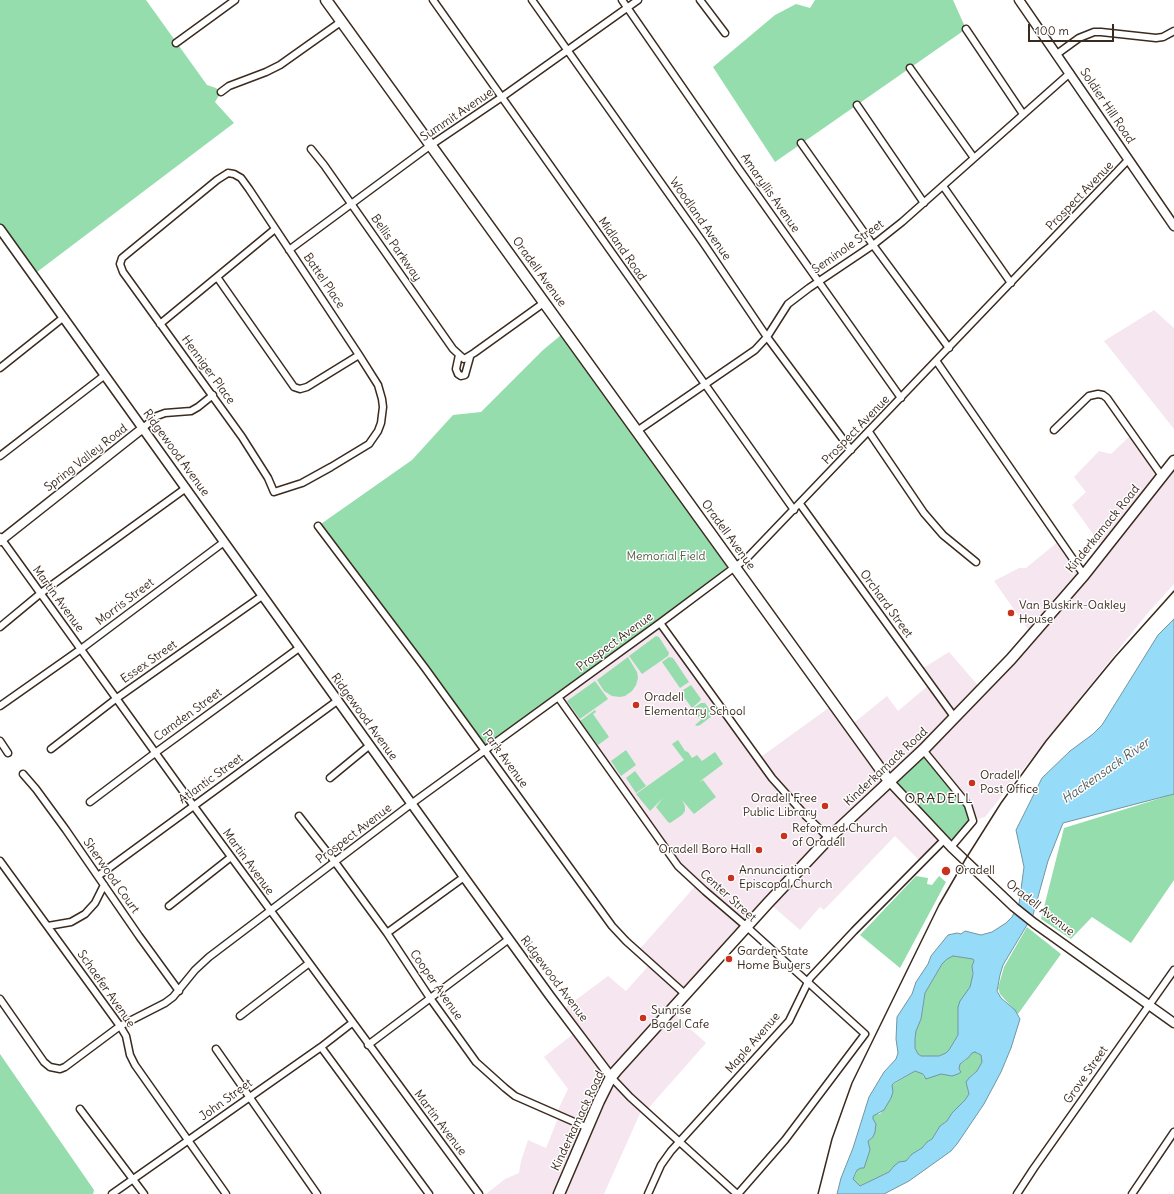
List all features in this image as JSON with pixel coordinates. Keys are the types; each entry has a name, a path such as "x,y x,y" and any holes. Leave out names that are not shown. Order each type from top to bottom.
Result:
{"main road":[{"name":"Oradell Avenue","path":"326,0 889,781"},
{"name":"Kinderkamack Road","path":"559,1194 599,1101 611,1077 685,994 829,838 923,750 1024,645 1084,575 1174,461"}],"street":[{"path":"176,43 235,0"},
{"name":"Midland Road","path":"433,0 794,510"},
{"name":"Woodland Avenue","path":"532,0 767,336 852,450"},
{"name":"Amaryllis Avenue","path":"622,0 901,398"},
{"name":"Summit Avenue","path":"289,250 431,145 502,97 638,0"},
{"path":"700,0 725,33"},
{"name":"Soldier Hill Road","path":"1019,0 1174,226"},
{"path":"221,92 229,86 280,65 342,21"},
{"path":"966,30 1023,114"},
{"path":"1057,54 1079,38 1094,32 1156,38 1163,37 1174,31"},
{"path":"910,68 974,158"},
{"name":"Seminole Street","path":"637,431 755,350 767,336 788,304 818,281 873,245 924,203 1070,73"},
{"path":"857,105 924,203"},
{"path":"801,144 949,348"},
{"name":"Bellis Parkway","path":"311,149 464,357 545,302"},
{"name":"Prospect Avenue","path":"0,999 44,1062 55,1069 65,1067 120,1026 165,1003 179,991 201,964 411,804 747,558 870,432 1128,160"},
{"name":"Battel Place","path":"120,264 122,258 223,175 228,173 234,174 241,178 359,355 380,390 383,407 378,431 369,444 331,468 302,483 274,492"},
{"path":"943,186 1012,283"},
{"name":"Ridgewood Avenue","path":"0,229 411,804 509,940 611,1077 630,1097 737,1194"},
{"path":"160,324 275,229"},
{"name":"Henniger Place","path":"120,264 123,272 242,437 268,478 274,492"},
{"path":"217,277 294,387 300,389 307,388 359,355"},
{"path":"0,368 64,317"},
{"path":"937,362 1084,575"},
{"path":"0,456 105,375"},
{"path":"1054,430 1089,396 1098,394 1103,395 1107,398 1162,476"},
{"name":"Spring Valley Road","path":"1,540 161,414 174,411 190,411 198,407 213,395"},
{"path":"870,432 924,513 943,535 976,562"},
{"path":"0,627 41,593 186,488"},
{"name":"Orchard Street","path":"800,504 954,718"},
{"name":"Park Avenue","path":"318,526 485,750 612,926 626,941 685,994"},
{"name":"Martin Avenue","path":"1,540 41,593 117,698 154,753 308,964 479,1194"},
{"name":"Morris Street","path":"0,706 81,649 224,542"},
{"name":"Essex Street","path":"51,749 117,698 262,596"},
{"path":"660,623 772,778 806,816 829,838"},
{"name":"Camden Street","path":"90,802 154,753 299,648"},
{"name":"Center Street","path":"558,697 678,866 865,1034 785,1140 737,1194"},
{"name":"Atlantic Street","path":"98,876 192,805 337,701"},
{"path":"0,741 8,753"},
{"path":"330,778 370,746"},
{"path":"923,750 968,805 973,821 951,846"},
{"name":"Sherwood Court","path":"23,774 36,789 179,991"},
{"name":"Oradell Avenue","path":"889,781 944,840 1014,908 1174,1022"},
{"name":"Cooper Avenue","path":"299,816 335,862 387,934 430,998 476,1062 515,1096 588,1128"},
{"name":"Maple Avenue","path":"648,1194 665,1158 789,1021 810,978 944,840"},
{"path":"169,906 231,857"},
{"name":"Schaefer Avenue","path":"0,861 3,870 48,926 120,1026 126,1036 130,1055 135,1065 226,1194"},
{"path":"387,934 464,877"},
{"path":"48,926 71,922 85,914 95,903 104,885"},
{"path":"368,1045 509,940"},
{"path":"240,1016 308,964"},
{"name":"Grove Street","path":"1017,1194 1174,970"},
{"name":"John Street","path":"112,1194 321,1047 352,1023"},
{"path":"321,1047 429,1194"},
{"path":"216,1049 317,1194"},
{"path":"80,1109 144,1194"},
{"path":"1132,1194 1174,1132"}],"shaded area":[{"path":"1154,310 1174,328 1174,429 1104,341"},
{"path":"1132,434 1162,476 1174,461 1174,584 1147,614 985,817 973,821 944,840 922,863 895,836 824,910 820,907 800,930 769,903 671,1011 706,1043 645,1112 642,1109 604,1194 486,1194 505,1179 519,1173 521,1161 528,1140 546,1148 559,1116 556,1114 568,1089 544,1057 577,1031 561,1011 608,976 626,991 651,963 638,951 697,884 678,866 558,697 660,623 758,759 834,704 850,726 887,696 898,711 930,684 920,670 949,652 982,690 1032,635 994,581 1019,568 1026,568 1060,540 1084,574 1104,549 1072,505 1086,492 1074,477 1099,451 1111,454"}],"green space":[{"path":"0,0 146,0 207,85 216,88 221,92 215,102 234,123 33,275 0,229"},
{"path":"815,0 953,0 966,29 775,162 713,67 775,15 796,4 810,8"},
{"name":"Memorial Field","path":"566,331 735,567 485,750 318,526 412,460 453,415 481,412 543,350"},
{"path":"656,636 659,637 669,653 668,656 642,674 629,656"},
{"path":"628,657 637,672 638,678 636,685 632,691 625,696 612,696 604,691 597,680"},
{"path":"669,657 673,658 689,682 680,688 662,662"},
{"path":"595,681 608,699 580,719 567,701"},
{"path":"691,685 701,699 692,708 680,692"},
{"path":"701,703 705,703 712,713 712,716 697,726 695,725 701,720 692,709"},
{"path":"595,710 596,712 593,714 609,737 598,745 580,721"},
{"path":"678,740 685,751 688,752 692,758 697,755 702,761 715,752 723,764 699,782 703,780 716,797 694,814 682,800 685,806 685,811 682,815 670,823 656,807 663,798 650,811 636,794 684,760 672,744"},
{"path":"626,750 636,765 621,776 611,761"},
{"path":"923,750 968,805 973,821 951,847 889,781"},
{"path":"635,771 646,786 636,793 626,778"},
{"path":"1174,794 1174,880 1131,943 1092,917 1071,939 1041,919 1064,828"},
{"path":"916,876 928,878 927,884 932,885 939,876 946,882 900,968 860,935"},
{"path":"1027,927 1061,954 1018,1014 1000,994 998,988 1004,967"},
{"path":"953,956 973,959 974,961 972,966 973,978 967,992 958,1025 958,1035 946,1053 939,1056 921,1056 915,1048 915,1039 916,1031 921,1019 925,993 942,964"},
{"path":"975,1052 982,1055 982,1062 977,1071 969,1078 967,1087 969,1094 947,1121 940,1126 932,1139 912,1154 906,1161 894,1166 889,1172 860,1186 853,1179 857,1170 864,1168 870,1150 868,1141 873,1137 875,1122 873,1116 875,1114 880,1114 891,1098 893,1092 892,1085 915,1071 922,1073 924,1077 941,1074 952,1076 961,1072 959,1069 960,1064"},
{"path":"0,1054 94,1190 93,1194 0,1194"}],"water":[{"name":"Hackensack River","path":"1174,619 1174,794 1063,823 1048,861 1033,915 1003,965 1000,975 997,991 1001,998 1015,1010 1020,1019 1011,1048 1001,1072 984,1104 951,1151 909,1181 884,1194 837,1194 841,1178 853,1148 869,1097 884,1072 896,1059 898,1053 896,1039 897,1017 912,994 916,982 928,964 931,956 948,935 957,933 961,934 965,931 981,935 992,932 1012,917 1019,904 1024,867 1016,830 1042,778 1070,751 1093,734 1102,725 1158,635","holes":["953,956 973,959 974,961 972,966 973,974 970,987 960,1001 958,1007 958,1035 946,1053 939,1056 921,1056 915,1048 915,1039 916,1031 921,1019 925,993 942,964","975,1052 981,1055 982,1062 977,1071 966,1082 969,1094 947,1121 940,1126 932,1139 912,1154 906,1161 899,1162 889,1172 860,1186 853,1179 857,1170 864,1168 870,1150 868,1141 873,1137 875,1132 876,1124 873,1116 884,1110 893,1092 892,1085 915,1071 923,1074 926,1079 941,1074 952,1076 958,1074 961,1072 959,1069 960,1064"]}],"railway":[{"path":"818,1194 832,1139 852,1083 939,905 965,860 1001,803 1046,741 1115,657 1174,591"}],"place":[{"name":"Van Buskirk-Oakley House","path":"1011,613"},
{"name":"Oradell Elementary School","path":"636,705"},
{"name":"Oradell Post Office","path":"972,783"},
{"name":"Oradell Free Public Library","path":"825,806"},
{"name":"Reformed Church of Oradell","path":"784,836"},
{"name":"Oradell Boro Hall","path":"759,850"},
{"name":"Oradell","path":"946,871"},
{"name":"Annunciation Episcopal Church","path":"731,878"},
{"name":"Garden State Home Buyers","path":"729,959"},
{"name":"Sunrise Bagel Cafe","path":"643,1018"}],"district":[{"name":"ORADELL","path":"939,799"}]}
